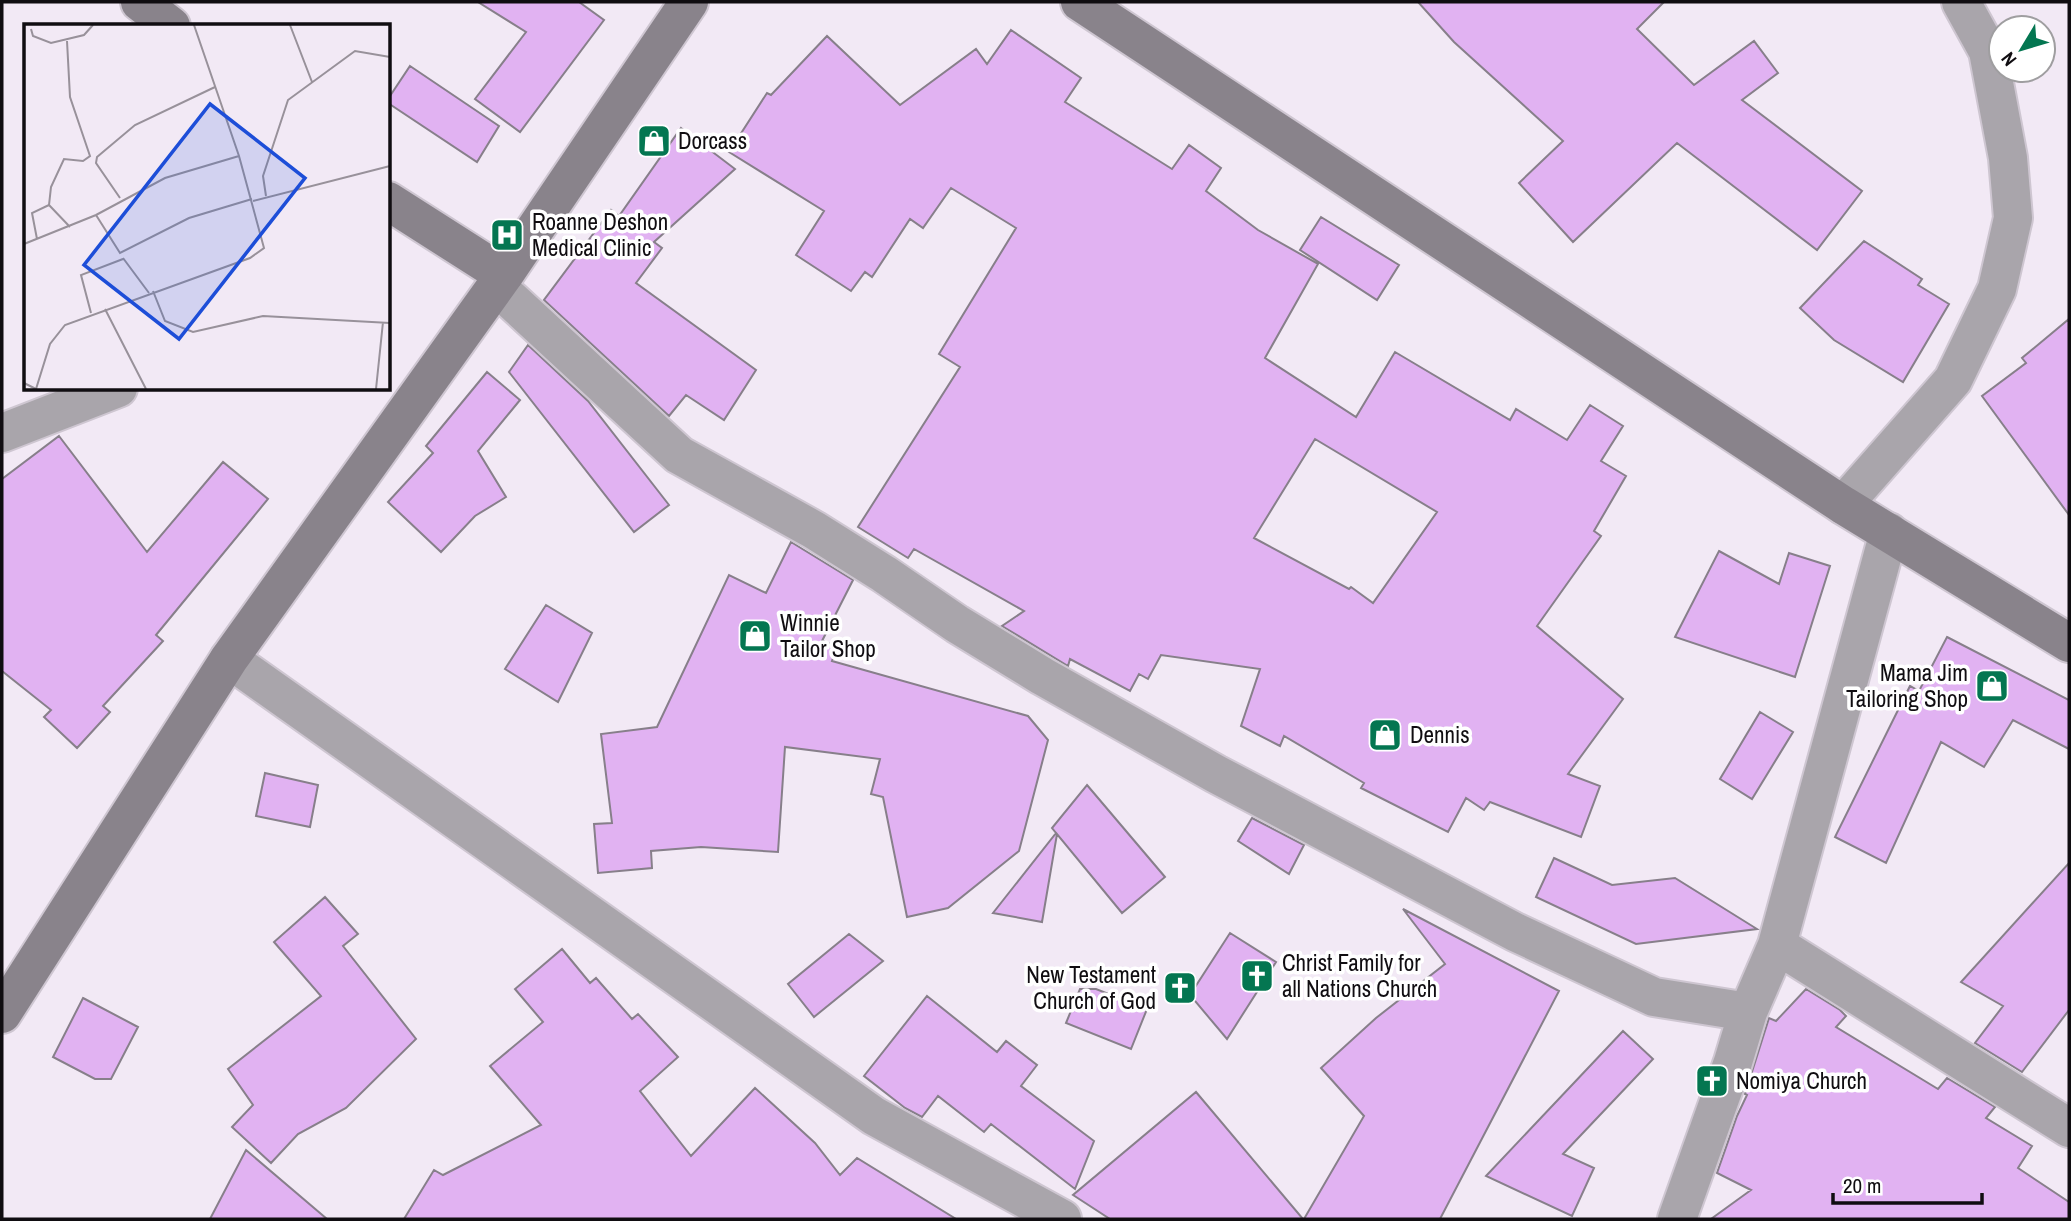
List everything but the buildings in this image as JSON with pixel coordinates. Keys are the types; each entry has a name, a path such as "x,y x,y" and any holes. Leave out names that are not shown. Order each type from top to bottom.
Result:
{"street":[{"path":"140,2 168,24"},
{"path":"2,1014 229,659 500,281 689,2"},
{"path":"1080,2 1843,505 2069,643"},
{"path":"1843,505 1953,380 2000,278 2013,218 2008,158 1988,51 1961,2"},
{"path":"390,202 500,281 679,455 814,530 1042,676 1216,774 1516,932 1654,997 1748,1012"},
{"path":"2,433 113,390"},
{"path":"1677,1219 1748,1012 1777,945 1889,532"},
{"path":"229,659 874,1116 1062,1219"},
{"path":"1777,945 2069,1128"}],"place":[{"name":"Dorcass","path":"654,141"},
{"name":"Roanne Deshon Medical Clinic","path":"507,235"},
{"name":"Winnie Tailor Shop","path":"755,636"},
{"name":"Mama Jim Tailoring Shop","path":"1992,686"},
{"name":"Dennis","path":"1385,735"},
{"name":"Christ Family for all Nations Church","path":"1257,976"},
{"name":"New Testament Church of God","path":"1180,988"},
{"name":"Nomiya Church","path":"1712,1081"}]}
